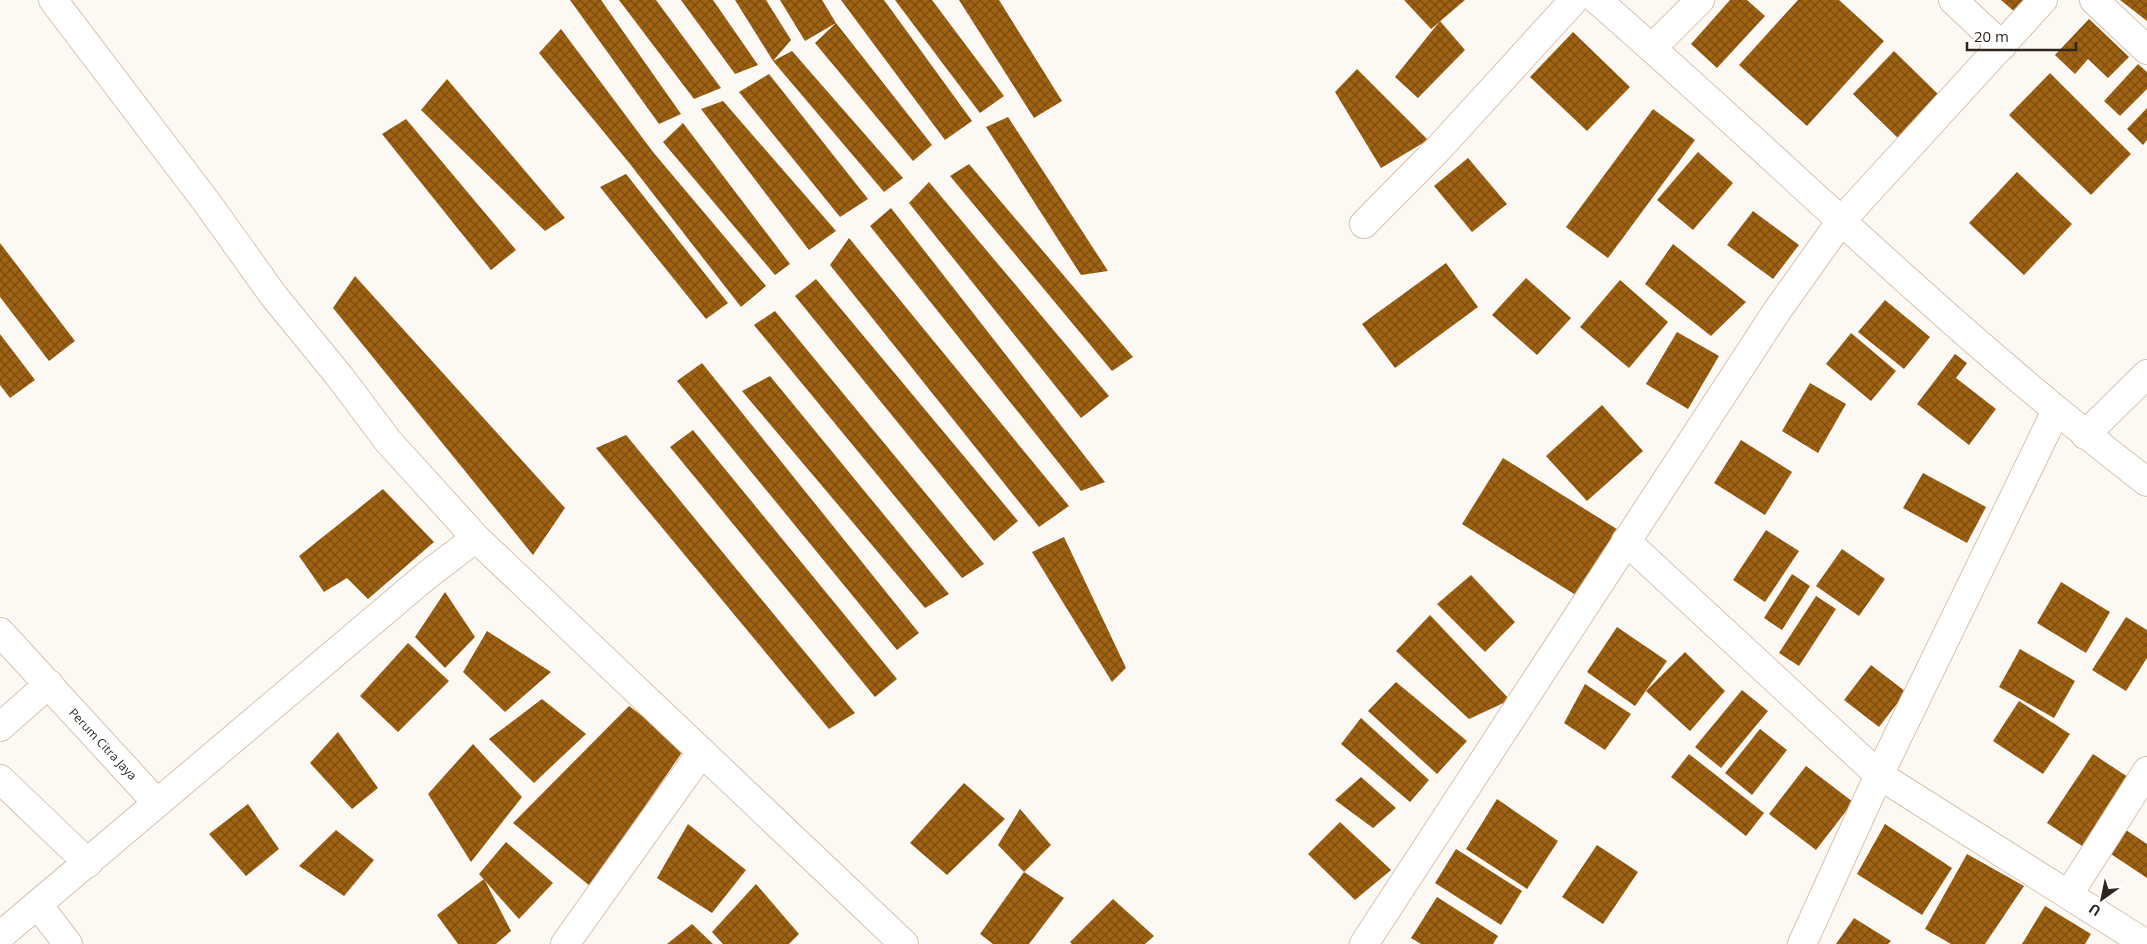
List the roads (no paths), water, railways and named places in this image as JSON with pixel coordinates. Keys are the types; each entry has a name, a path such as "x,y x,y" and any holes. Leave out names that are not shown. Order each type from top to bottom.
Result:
{"street":[{"path":"53,0 208,204 273,295 340,377 388,442 476,538 904,944"},
{"path":"1364,224 1440,147 1574,0"},
{"path":"1597,0 1841,221 2056,411 2147,482"},
{"path":"1652,48 1700,0"},
{"path":"1953,0 2002,46"},
{"path":"1364,944 1626,541 1778,311 1841,221 2043,0"},
{"path":"2094,0 2147,50"},
{"path":"2085,435 2147,374"},
{"path":"1802,944 1879,775 2056,411"},
{"path":"0,936 426,576 476,538"},
{"path":"1626,541 1879,775 2146,944"},
{"name":"Perum Citra Jaya","path":"0,632 158,803"},
{"path":"0,727 49,684"},
{"path":"565,944 702,752"},
{"path":"2069,894 2147,771"},
{"path":"0,779 88,863"},
{"path":"38,905 68,944"}]}
